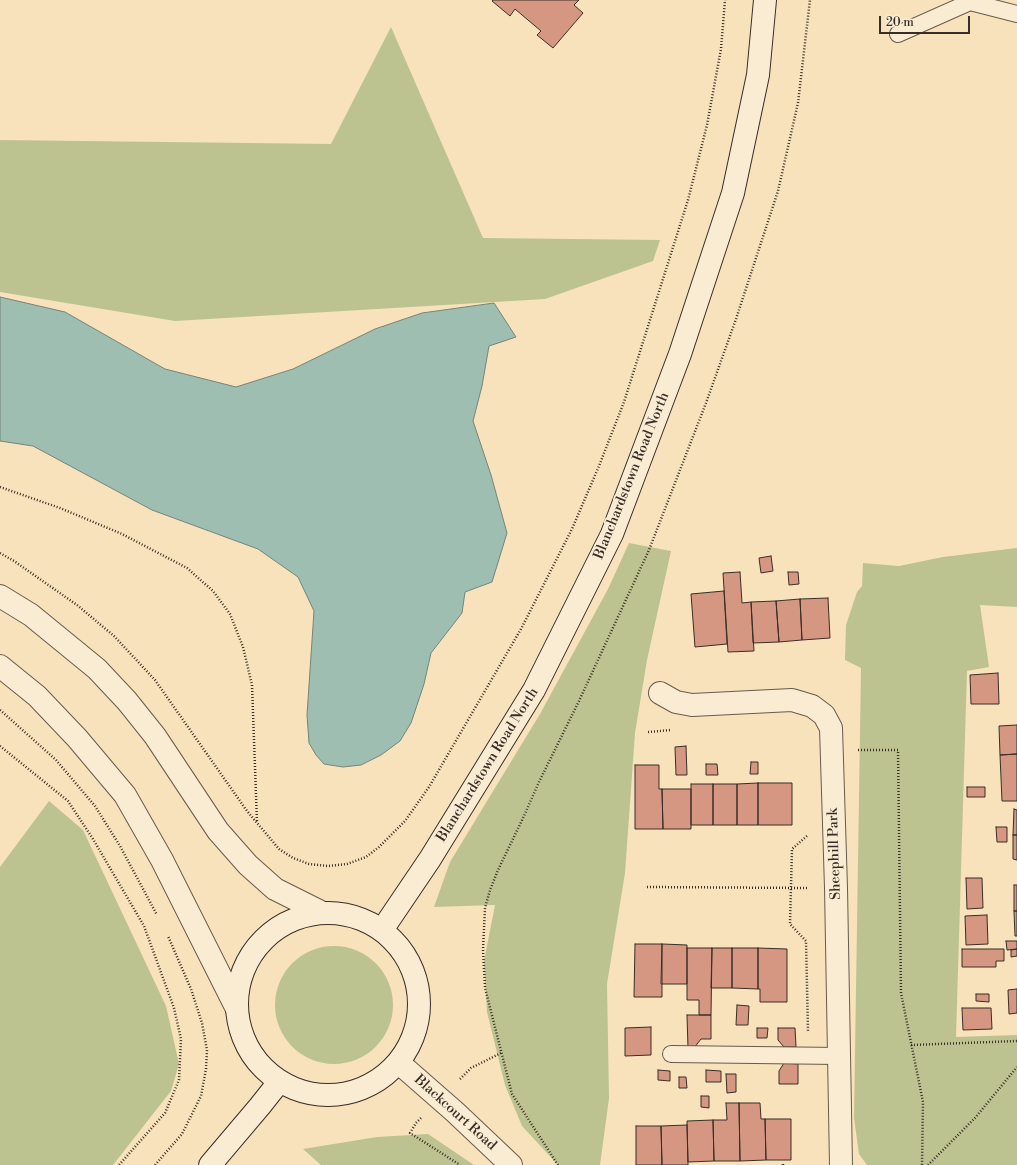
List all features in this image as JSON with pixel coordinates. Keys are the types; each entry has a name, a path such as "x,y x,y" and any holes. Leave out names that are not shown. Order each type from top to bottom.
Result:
{"main road":[{"name":"Blanchardstown Road North","path":"382,930 430,859 534,690 612,534 680,354 733,193 758,76 765,0"},
{"path":"0,596 31,615 97,669 127,701 156,736 218,831 248,865 275,889 323,913 354,917 382,930 403,952 417,980 420,1011 412,1040 399,1062 370,1086 340,1096 308,1094 279,1082 257,1062 242,1036 236,1007 191,915 125,795 72,732 37,696 0,666"},
{"name":"Sheephill Park","path":"660,693 676,702 692,705 792,700 812,706 824,715 831,728 836,888 841,1165"},
{"path":"236,1007 240,979 252,953 271,933 296,919 323,913"},
{"name":"Blackcourt Road","path":"399,1062 511,1165"},
{"path":"210,1165 279,1082"}],"lane":[{"path":"898,34 971,1 1017,14"},
{"path":"672,1054 839,1056"}],"path":[{"path":"0,553 14,561 77,605 114,636 155,680 247,810 279,849 293,858 309,864 328,866 347,864 366,857 379,847 405,821 429,787 521,629 572,528 599,466 624,402 688,200 707,125 721,49 725,0"},
{"path":"0,487 60,508 122,534 187,568 213,592 230,614 244,647 252,685 257,822"},
{"path":"0,710 56,760 95,806 120,846 159,918"},
{"path":"648,732 672,730"},
{"path":"0,746 68,801 72,807 93,839 144,926 174,1008 181,1039 179,1080 165,1113 119,1165"},
{"path":"832,750 898,750 901,993 923,1102 922,1165"},
{"path":"808,834 792,849 790,924 806,941 808,1056"},
{"path":"647,887 836,888"},
{"path":"154,1165 182,1134 201,1096 206,1069 207,1050 202,1023 190,989 166,932 191,915"},
{"path":"484,925 483,950 485,988 512,1094 558,1165"},
{"path":"912,1045 1017,1041"},
{"path":"928,1165 975,1118 1017,1067"}],"green space":[{"path":"391,27 483,238 660,240 653,261 545,299 175,321 0,292 0,140 331,144"},
{"path":"629,543 671,551 647,660 635,733 625,873 607,984 609,1098 600,1165 558,1165 522,1126 505,1085 487,1012 484,961 495,905 434,907 450,862 540,714 608,589"},
{"path":"1017,548 1017,607 980,605 989,667 967,671 956,1037 1017,1035 1017,1165 867,1165 859,1154 854,1118 861,668 845,660 846,625 857,592 862,586 863,563 899,566 943,557"},
{"path":"49,801 83,830 166,1006 179,1064 171,1091 113,1165 0,1165 0,867"},
{"path":"334,946 357,950 376,963 389,982 393,1005 389,1028 376,1047 357,1060 334,1064 311,1060 292,1047 279,1028 275,1005 279,982 292,963 311,950"},
{"path":"428,1134 474,1165 321,1165 303,1149 377,1137"}],"shaded area":[{"path":"0,297 65,312 165,369 236,387 293,369 375,329 422,313 494,303 516,337 489,346 482,386 473,421 491,475 507,533 492,582 465,592 462,613 431,653 424,684 411,723 400,741 381,755 361,765 343,767 324,764 316,755 309,743 307,715 314,611 298,577 258,549 152,510 33,446 0,441"}],"building":[{"path":"579,0 574,5 583,13 553,48 537,35 541,31 515,9 510,16 492,1"},
{"path":"771,556 773,571 761,573 759,558"},
{"path":"740,572 742,603 751,602 754,651 728,652 723,573"},
{"path":"788,572 798,572 799,584 789,585"},
{"path":"724,591 727,644 695,647 691,594"},
{"path":"828,598 830,638 802,640 800,599"},
{"path":"800,599 802,640 779,642 776,601"},
{"path":"776,601 779,642 753,643 751,602"},
{"path":"998,673 999,704 971,704 970,675"},
{"path":"1017,725 1017,754 1000,755 999,726"},
{"path":"686,746 687,775 676,775 675,747"},
{"path":"1017,754 1017,801 1002,801 1000,755"},
{"path":"751,762 758,762 758,774 750,774"},
{"path":"706,764 717,764 718,775 706,775"},
{"path":"635,765 659,765 659,789 662,789 663,829 635,829"},
{"path":"758,783 792,783 792,825 758,825"},
{"path":"758,783 758,825 737,825 737,784"},
{"path":"691,784 713,784 713,825 691,825"},
{"path":"713,784 737,784 737,825 713,825"},
{"path":"967,787 985,787 985,797 967,797"},
{"path":"662,789 691,789 691,829 663,829"},
{"path":"1014,809 1017,810 1017,835 1013,835"},
{"path":"996,827 1007,827 1007,842 997,842"},
{"path":"1013,835 1017,835 1017,860 1013,859"},
{"path":"966,878 982,878 983,908 967,909"},
{"path":"1014,885 1017,885 1017,911 1014,911"},
{"path":"1014,911 1017,911 1017,936 1015,936"},
{"path":"987,915 988,944 966,945 965,916"},
{"path":"1006,941 1017,941 1017,949 1007,950"},
{"path":"635,944 662,944 662,997 634,997"},
{"path":"662,944 687,945 687,984 661,984"},
{"path":"687,948 712,948 711,1015 699,1015 699,1000 687,1000"},
{"path":"712,948 732,948 732,988 711,988"},
{"path":"732,948 758,948 758,989 732,988"},
{"path":"758,948 787,949 787,1002 760,1002 760,989 758,989"},
{"path":"962,949 1004,949 1004,961 996,961 996,967 962,967"},
{"path":"1017,949 1017,956 1011,957 1011,950"},
{"path":"1017,989 1017,1013 1009,1014 1008,990"},
{"path":"976,994 989,994 989,1002 976,1001"},
{"path":"737,1005 749,1006 748,1025 736,1025"},
{"path":"962,1008 991,1008 992,1029 963,1030"},
{"path":"687,1015 711,1015 711,1039 701,1039 694,1048 688,1048"},
{"path":"651,1027 651,1055 625,1056 625,1028"},
{"path":"757,1028 768,1028 767,1038 757,1038"},
{"path":"778,1028 795,1028 796,1047 784,1047 778,1040"},
{"path":"784,1063 798,1064 798,1084 779,1084 779,1071"},
{"path":"658,1070 670,1071 670,1081 658,1080"},
{"path":"706,1070 721,1071 721,1082 706,1082"},
{"path":"726,1074 736,1074 736,1092 727,1093"},
{"path":"679,1077 686,1077 687,1088 679,1088"},
{"path":"701,1096 709,1096 709,1108 701,1107"},
{"path":"726,1103 739,1103 740,1161 714,1161 713,1120 727,1120"},
{"path":"739,1103 760,1103 761,1119 765,1119 766,1160 740,1161"},
{"path":"765,1119 791,1119 791,1160 766,1160"},
{"path":"713,1120 714,1161 688,1162 687,1121"},
{"path":"687,1125 688,1165 662,1165 661,1126"},
{"path":"636,1126 661,1126 662,1165 636,1165"}]}
